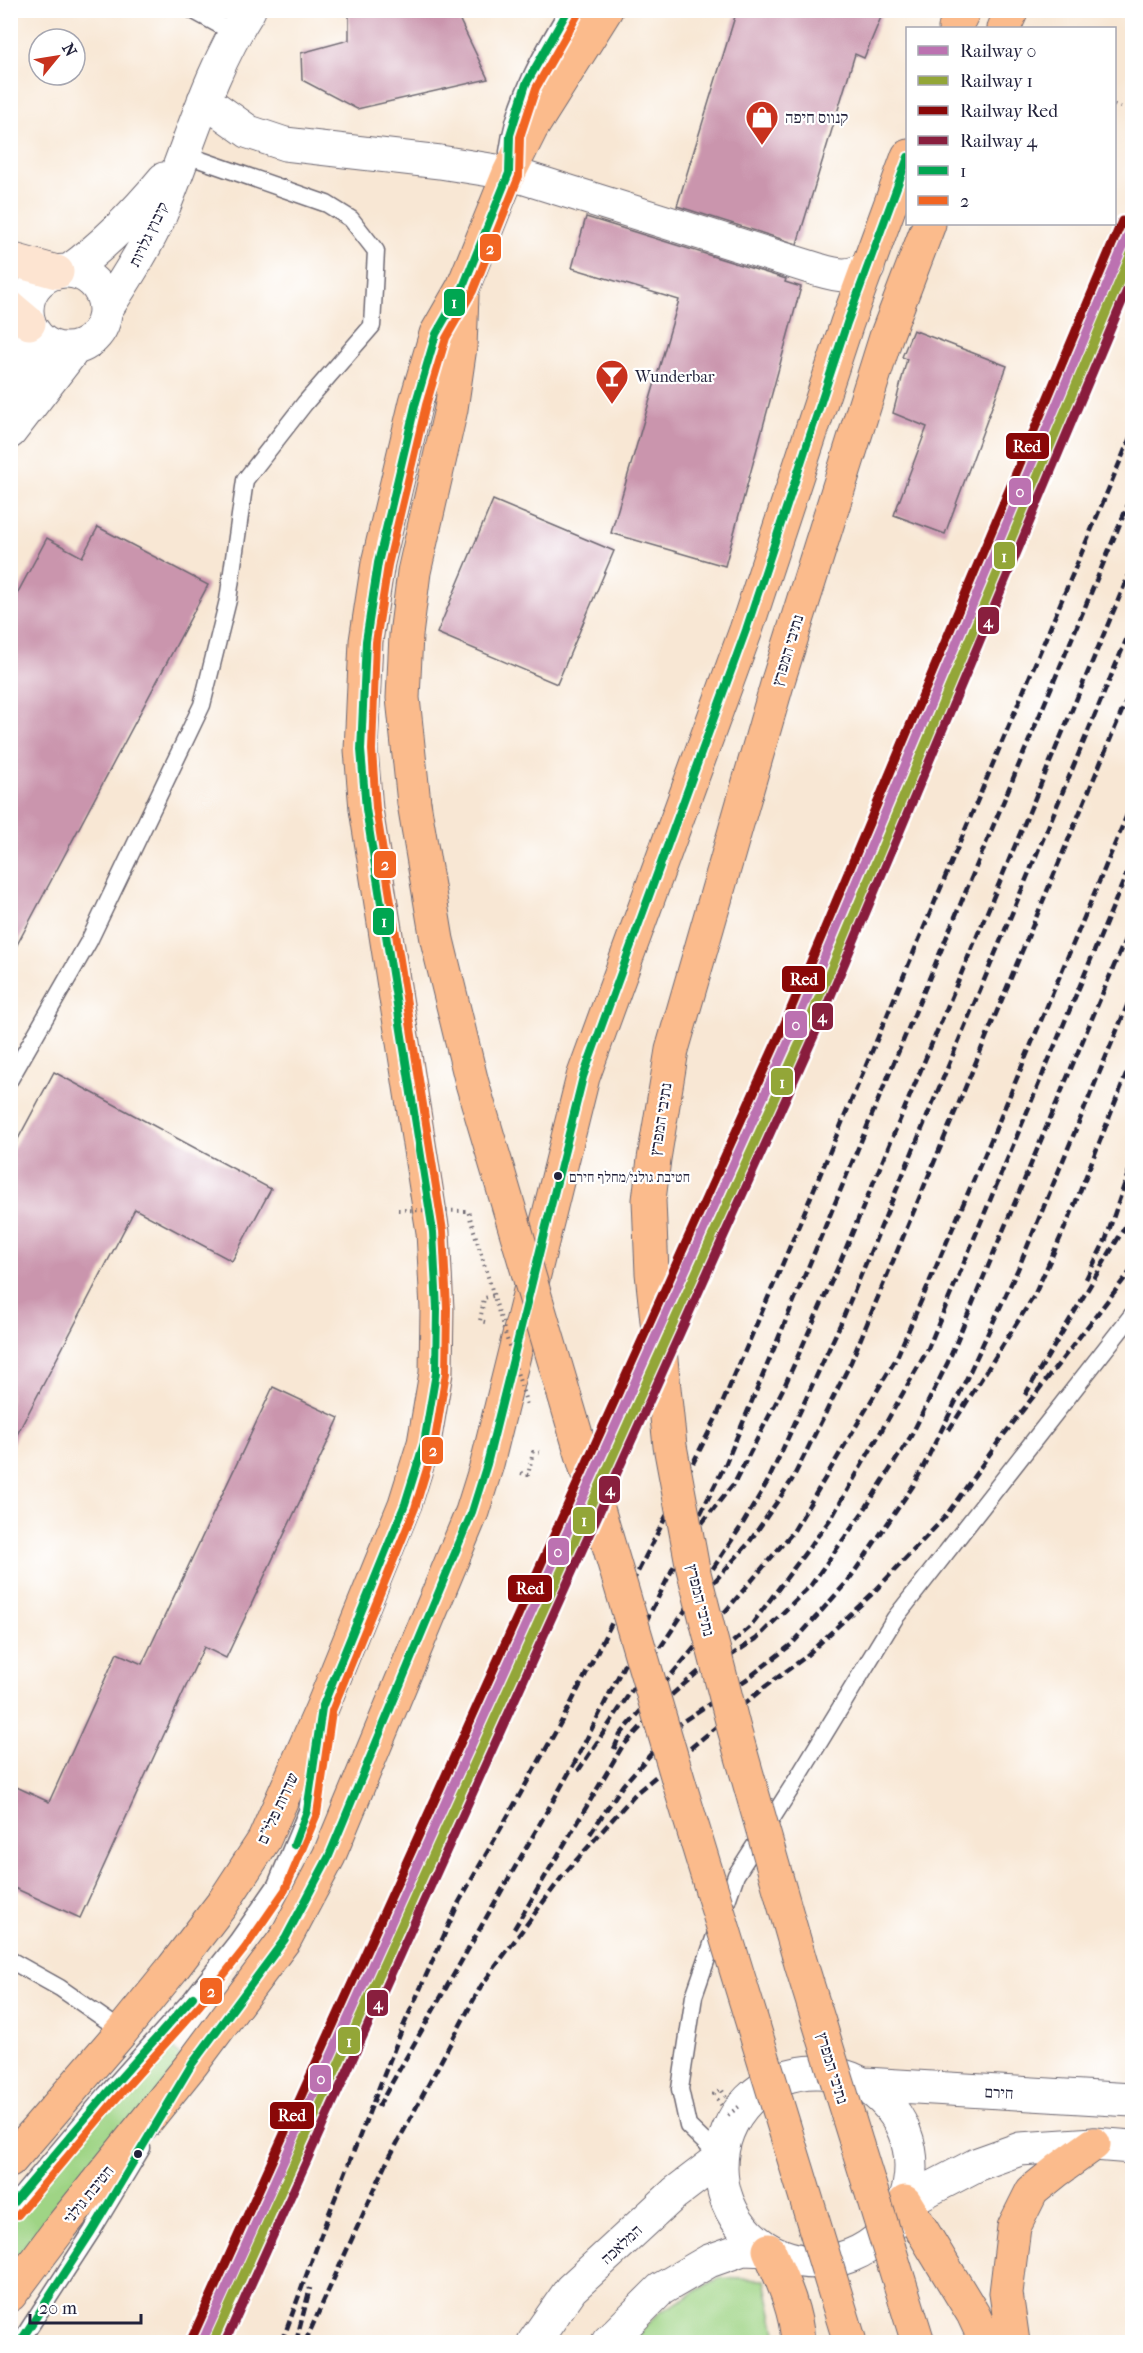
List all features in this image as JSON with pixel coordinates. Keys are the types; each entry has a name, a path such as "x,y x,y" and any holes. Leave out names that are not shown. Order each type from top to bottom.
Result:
{"highway":[{"path":"956,27 964,10"},
{"path":"1004,27 1012,10"},
{"name":"שדרות פלי\"ם","path":"122,2031 222,1904 264,1840 322,1708 405,1504 424,1443 436,1373 437,1309 432,1221 366,809 361,750 366,641 378,563 436,334 463,287 509,173 531,129 599,14"},
{"name":"חטיבת גולני","path":"10,2295 61,2227 192,2064 285,1939 329,1856 472,1512 487,1464 583,1077 746,630 847,323 906,162"},
{"name":"נתיבי המפרץ","path":"918,2343 801,1964 734,1729 693,1569 669,1446 652,1273 649,1200 672,1050 778,681 886,337 929,225"},
{"path":"463,287 460,347 451,409 414,572 406,635 403,698 414,803 437,940 472,1083 683,1796 850,2343"},
{"path":"10,2161 122,2031"},
{"path":"1013,2343 1006,2293 1014,2227 1032,2191 1094,2144"},
{"path":"905,2202 973,2314 986,2343"},
{"path":"769,2250 787,2290 798,2343"}],"street":[{"name":"קיבוץ גלויות","path":"105,311 127,278 151,233 204,100 242,22"},
{"path":"204,100 249,132 285,144 440,162 509,173 819,270 844,276 854,275 868,268"},
{"name":"קיבוץ גלויות","path":"63,272 97,251 120,229 184,154"},
{"path":"10,259 89,279 98,288 103,298 105,311 103,323 96,335 87,343 75,348 62,349 49,346 25,321"},
{"path":"10,430 25,321 32,291 47,276 63,272"},
{"path":"10,430 75,348"},
{"path":"803,2071 835,2073 865,2084 886,2102 901,2123 910,2149 911,2176 905,2202 888,2230 862,2251 832,2262 799,2261 769,2250 747,2233 731,2211 722,2185 721,2158 733,2115 746,2100 772,2081 803,2071"},
{"name":"חירם","path":"865,2084 1132,2100"},
{"path":"905,2202 978,2164 1020,2149 1094,2144 1132,2147"},
{"name":"המלאכה","path":"534,2343 571,2289 675,2193 721,2158"},
{"path":"608,2343 661,2289 709,2261 743,2249 769,2250"}],"lane":[{"path":"192,10 242,22"},
{"path":"509,173 510,135 526,84 568,10"},
{"path":"10,1079 89,941 202,705 228,600 245,480 305,403 372,326 376,252 351,219 327,204 184,154"},
{"path":"721,2158 688,2126 681,2089 694,1996 736,1875 895,1618 1132,1315"},
{"path":"10,2208 106,2094 192,1998 237,1941 276,1885 307,1810 322,1708"},
{"path":"10,1960 60,1988 122,2031"},
{"path":"20,2343 92,2231 192,2064"}],"path":[{"path":"1116,106 1132,111"},
{"path":"533,1452 541,1453"},
{"path":"721,2089 733,2115 714,2094 721,2089"}],"green space":[{"path":"169,2042 183,2060 11,2278 11,2221 110,2106"},
{"path":"719,2278 765,2280 778,2342 631,2342 659,2313"}],"building":[{"path":"349,10 455,10 488,79 357,109 302,80 301,53 349,40"},
{"path":"737,10 884,10 864,58 855,54 797,244 677,206"},
{"path":"586,217 786,279 785,282 801,287 725,566 611,533 679,300 572,268"},
{"path":"913,330 1007,366 945,534 894,515 927,427 893,413 907,359 902,357"},
{"path":"493,500 614,551 557,684 437,633"},
{"path":"98,527 208,585 10,958 10,607 47,538 82,557"},
{"path":"54,1072 271,1189 232,1261 135,1209 10,1448 10,1154"},
{"path":"273,1387 339,1418 226,1658 204,1647 80,1918 10,1886 10,1784 49,1802 117,1653 142,1664"}],"railway":[{"path":"282,2342 328,2216 403,2027 459,1902 564,1717 716,1418 1132,433"},
{"path":"378,2107 574,1764 726,1463 1132,495"},
{"path":"702,1523 735,1482 784,1387 838,1267 1132,567"},
{"path":"578,1771 742,1525 768,1481 840,1325 1132,626"},
{"path":"705,1592 748,1544 792,1480 851,1362 1132,687"},
{"path":"614,1749 620,1735 793,1532 896,1359 994,1133 1132,803"},
{"path":"514,1929 622,1747 668,1698 749,1628 832,1517 927,1351 1132,861"},
{"path":"718,1664 756,1639 811,1585 865,1509 911,1436 948,1362 1132,923"},
{"path":"590,1834 623,1785 676,1726 747,1679 792,1644 848,1581 915,1483 1018,1269 1132,994"},
{"path":"949,1430 1034,1296 1071,1214 1132,1060"},
{"path":"1086,1279 1106,1239 1132,1162"},
{"path":"1025,1395 1132,1215"},
{"path":"305,2342 386,2164 481,1986 564,1874 636,1793 766,1686 804,1658 873,1593 945,1517 999,1441 1132,1269"},
{"path":"296,2342 310,2288"}],"rail line":[{"name":"Red","path":"192,2338 785,1023 1122,221"},
{"name":"0","path":"202,2342 795,1027 1132,225"},
{"name":"1","path":"213,2342 805,1031 1132,251"},
{"name":"4","path":"225,2342 814,1036 1132,278"}],"transit line":[{"name":"1","path":"294,1845 307,1811 322,1708 405,1504 424,1443 436,1373 437,1309 433,1232 366,809 361,750 366,641 378,563 416,402 436,334 463,287 509,173 510,135 526,84 568,10"},
{"name":"2","path":"18,2215 114,2101 200,2005 245,1948 285,1890 317,1814 332,1711 415,1508 434,1446 446,1373 447,1308 443,1231 376,808 372,750 376,642 388,565 426,405 446,338 473,291 519,176 520,137 536,88 577,16"},
{"name":"1","path":"20,2342 92,2231 192,2064 285,1939 329,1856 472,1512 487,1464 583,1077 746,630 847,323 906,162"},
{"name":"1","path":"10,2207 106,2094 193,1997"}],"place":[{"name":"קנווס חיפה","path":"762,146"},
{"name":"Wunderbar","path":"612,405"},
{"name":"חטיבת גולני/מחלף חירם","path":"558,1176"}]}
